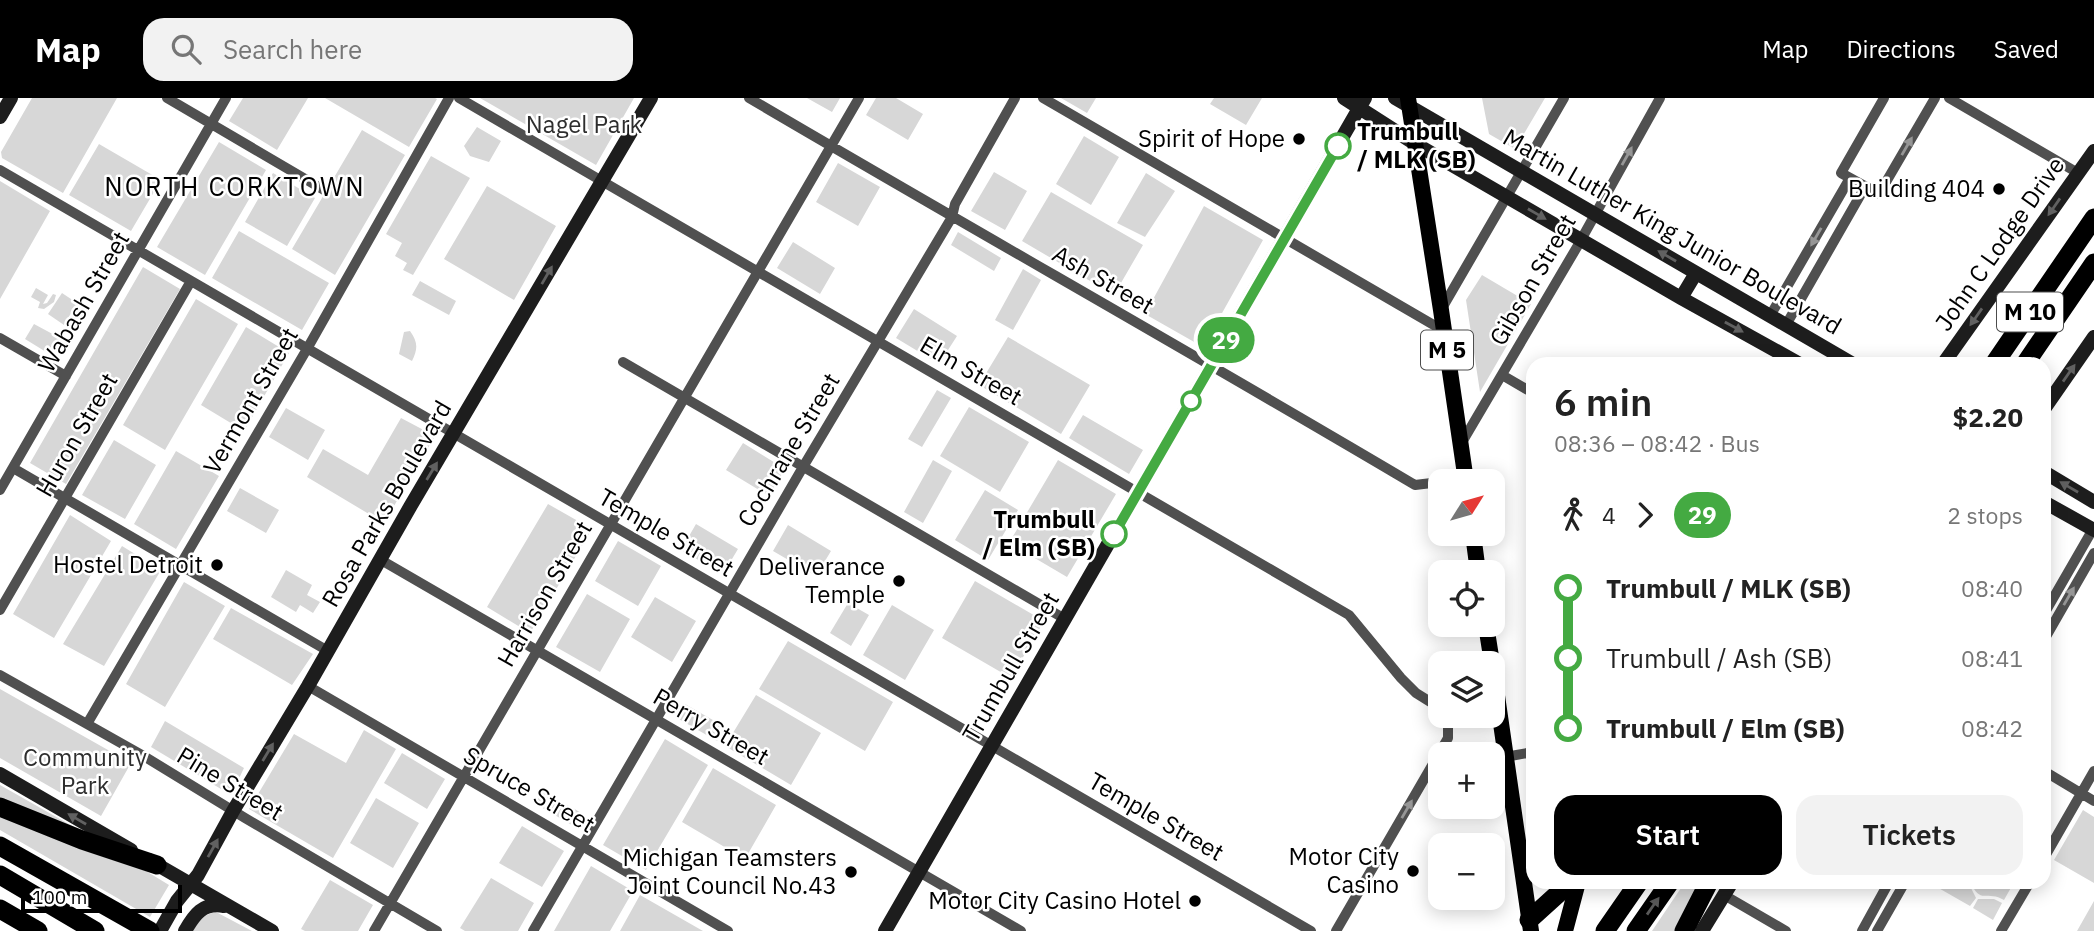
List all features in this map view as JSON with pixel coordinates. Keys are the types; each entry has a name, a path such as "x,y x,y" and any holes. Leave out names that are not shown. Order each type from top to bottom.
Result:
{"highway":[{"name":"M 10","path":"1999,357 2094,218"},
{"name":"M 10","path":"2030,357 2094,264"},
{"path":"0,807 82,840 157,865"},
{"path":"0,846 149,931"},
{"path":"0,875 95,931"},
{"path":"1530,925 1564,889"},
{"path":"1605,931 1634,889"},
{"path":"1636,931 1665,889"},
{"path":"1684,931 1717,889"},
{"path":"0,909 38,931"}],"main road":[{"name":"M 5","path":"1409,102 1463,469"},
{"path":"1505,757 1530,925"},
{"path":"1565,931 1576,889"}],"street":[{"path":"0,117 11,98"},
{"path":"167,98 324,190"},
{"name":"Wabash Street","path":"0,490 226,98"},
{"name":"Vermont Street","path":"86,724 307,349 449,98"},
{"name":"Elm Street","path":"459,98 1349,615 1401,678 1428,700"},
{"name":"Rosa Parks Boulevard","path":"160,931 171,911 198,875 651,98"},
{"name":"Ash Street","path":"749,98 1415,485 1428,483"},
{"name":"Harrison Street","path":"374,931 859,98"},
{"name":"Cochrane Street","path":"533,931 952,217 955,204 1015,98"},
{"path":"1043,98 1444,331"},
{"name":"Martin Luther King Junior Boulevard","path":"1344,98 1363,103 1414,143 1787,357"},
{"name":"Martin Luther King Junior Boulevard","path":"1395,98 1409,102 1522,172 1841,357"},
{"path":"1441,310 1564,98"},
{"name":"Gibson Street","path":"1460,445 1660,98"},
{"path":"1770,316 1884,98"},
{"path":"1846,175 1879,194 1934,98"},
{"path":"1949,98 2078,173"},
{"name":"Trumbull Street","path":"885,931 1363,103"},
{"name":"John C Lodge Drive","path":"1948,357 2094,151"},
{"name":"Temple Street","path":"0,170 1311,931"},
{"path":"1786,325 1865,187"},
{"path":"1681,298 1696,273"},
{"name":"Huron Street","path":"0,610 191,281"},
{"path":"2051,399 2094,337"},
{"path":"0,338 66,376"},
{"path":"624,362 1065,619"},
{"path":"1502,375 1526,390"},
{"path":"13,468 328,651"},
{"path":"2051,476 2094,502"},
{"path":"2051,506 2093,530 2051,602"},
{"path":"2051,628 2094,553"},
{"name":"Perry Street","path":"381,560 1021,931"},
{"name":"Pine Street","path":"0,675 142,755 437,931"},
{"name":"Spruce Street","path":"308,686 728,931"},
{"path":"1336,931 1448,738 1448,728"},
{"path":"1505,757 1526,753"},
{"path":"2051,846 2094,771"},
{"path":"0,774 272,931"},
{"path":"2051,775 2094,801"},
{"path":"1702,931 1717,889 1786,931"},
{"path":"1862,931 1885,889"},
{"path":"1877,931 1901,889"},
{"path":"2001,931 2026,889"},
{"path":"188,926 195,915 210,905 229,907"}],"green space":[{"path":"32,98 117,98 63,193 2,158 1,152"},
{"path":"243,98 308,98 277,150 229,121"},
{"path":"325,98 435,98 437,99 409,147"},
{"name":"Nagel Park","path":"480,98 634,98 596,165"},
{"path":"807,98 840,98 832,112"},
{"path":"876,98 896,98 923,114 908,140 866,115"},
{"path":"1061,98 1096,98 1087,113"},
{"path":"1214,98 1262,98 1246,125 1210,104"},
{"path":"1482,98 1545,98 1515,149 1489,134"},
{"path":"477,127 501,141 489,162 470,156 464,146"},
{"path":"362,130 405,155 335,275 292,249"},
{"path":"1084,136 1119,157 1091,205 1056,184"},
{"path":"219,142 266,170 205,275 157,247"},
{"path":"99,144 161,180 131,231 69,195"},
{"path":"431,156 470,178 413,275 403,270 407,263 395,256 402,243 386,234"},
{"path":"838,163 880,187 858,226 816,202"},
{"path":"994,172 1027,191 1005,230 971,211"},
{"path":"273,173 315,198 287,246 245,222"},
{"path":"1146,173 1175,191 1145,237 1117,223"},
{"path":"0,181 50,211 0,299"},
{"path":"487,186 556,226 514,300 444,259"},
{"path":"1051,192 1143,245 1114,295 1022,241"},
{"path":"1204,206 1263,240 1203,347 1145,314"},
{"path":"239,231 329,283 302,330 212,278"},
{"path":"958,232 1001,258 994,271 951,245"},
{"path":"793,242 835,268 820,294 777,268"},
{"path":"143,267 180,289 66,484 30,463"},
{"path":"1023,269 1041,280 1013,330 995,320"},
{"path":"1482,275 1531,304 1480,392 1466,300"},
{"path":"420,281 456,301 449,315 412,295"},
{"path":"36,288 48,295 43,304 47,303 53,294 56,295 54,302 44,309 38,308 40,302 31,297"},
{"path":"62,293 77,303 64,325 48,314"},
{"path":"196,299 238,324 165,450 123,425"},
{"path":"914,309 957,336 939,364 896,338"},
{"path":"34,324 60,338 51,355 25,339"},
{"path":"246,327 289,353 244,431 201,405"},
{"path":"410,331 416,346 412,361 399,354 404,332"},
{"path":"1008,337 1090,385 1061,434 979,385"},
{"path":"937,390 951,398 922,447 908,439"},
{"path":"969,407 1029,442 1000,492 940,456"},
{"path":"286,408 325,430 308,460 269,437"},
{"path":"1083,415 1143,450 1129,474 1069,438"},
{"path":"401,418 435,436 384,523 307,477 323,449 368,475"},
{"path":"114,440 156,465 125,519 82,495"},
{"path":"743,443 785,469 769,496 726,470"},
{"path":"176,451 219,476 176,549 134,524"},
{"path":"933,460 952,471 923,523 904,512"},
{"path":"1058,460 1116,494 1067,577 1009,543"},
{"path":"240,488 279,510 266,533 227,511"},
{"path":"985,490 1018,510 988,560 955,540"},
{"path":"548,504 592,529 530,633 487,607"},
{"path":"70,515 111,541 54,638 13,614"},
{"path":"696,524 738,549 723,574 681,550"},
{"path":"788,525 831,551 816,576 773,551"},
{"path":"618,541 661,566 638,606 595,581"},
{"path":"122,546 161,570 104,666 63,644"},
{"path":"286,570 312,585 307,595 320,602 313,613 300,605 296,612 271,597"},
{"path":"975,581 1044,621 1011,678 942,638"},
{"path":"184,582 225,606 165,707 126,684"},
{"path":"587,594 630,619 600,672 556,647"},
{"path":"655,597 696,621 672,662 631,637"},
{"path":"848,603 869,615 851,646 830,633"},
{"path":"892,605 934,630 905,680 863,655"},
{"path":"231,608 313,654 292,685 213,639"},
{"path":"788,641 893,702 865,751 759,689"},
{"name":"Community Park","path":"0,689 131,763 101,816 0,758"},
{"path":"756,695 821,733 791,785 725,746"},
{"path":"685,704 725,727 717,741 677,718"},
{"path":"165,721 244,768 231,795 151,747"},
{"path":"364,730 396,749 333,858 249,809 294,734 346,763"},
{"path":"665,739 708,765 646,870 603,845"},
{"path":"402,753 445,779 427,809 384,783"},
{"path":"713,768 776,805 745,859 682,822"},
{"path":"0,785 74,827 74,829 0,799"},
{"path":"541,790 585,815 577,828 534,803"},
{"path":"376,798 419,823 393,868 350,843"},
{"path":"2083,810 2094,817 2094,883 2054,860"},
{"path":"0,812 146,871 169,885 150,917 0,830"},
{"path":"522,826 564,851 542,887 499,863"},
{"path":"591,866 633,891 610,931 554,931"},
{"path":"491,878 534,903 518,931 465,931 460,928"},
{"path":"330,880 373,905 358,931 301,929"},
{"path":"1680,889 1699,889 1677,931 1652,931"},
{"path":"1940,889 1972,889 1976,898 1970,906"},
{"path":"1974,889 2010,889 2004,900 1977,893"},
{"path":"640,895 703,931 620,931"},
{"path":"1978,899 1994,899 2002,903 1993,920 1973,908"},
{"path":"2094,901 2094,931 2077,931"},
{"path":"216,912 252,931 193,931 202,918"}],"bus line":[{"name":"29","path":"1114,534 1338,146"}],"place":[{"name":"Spirit of Hope","path":"1299,139"},
{"name":"Trumbull / MLK (SB)","path":"1338,146"},
{"name":"Building 404","path":"1999,189"},
{"name":"Trumbull / Elm (SB)","path":"1114,534"},
{"name":"Hostel Detroit","path":"217,565"},
{"name":"Deliverance Temple","path":"899,581"},
{"name":"Motor City Casino","path":"1413,871"},
{"name":"Michigan Teamsters Joint Council No.43","path":"851,872"},
{"name":"Motor City Casino Hotel","path":"1195,901"}],"district":[{"name":"NORTH CORKTOWN","path":"235,187"}]}
